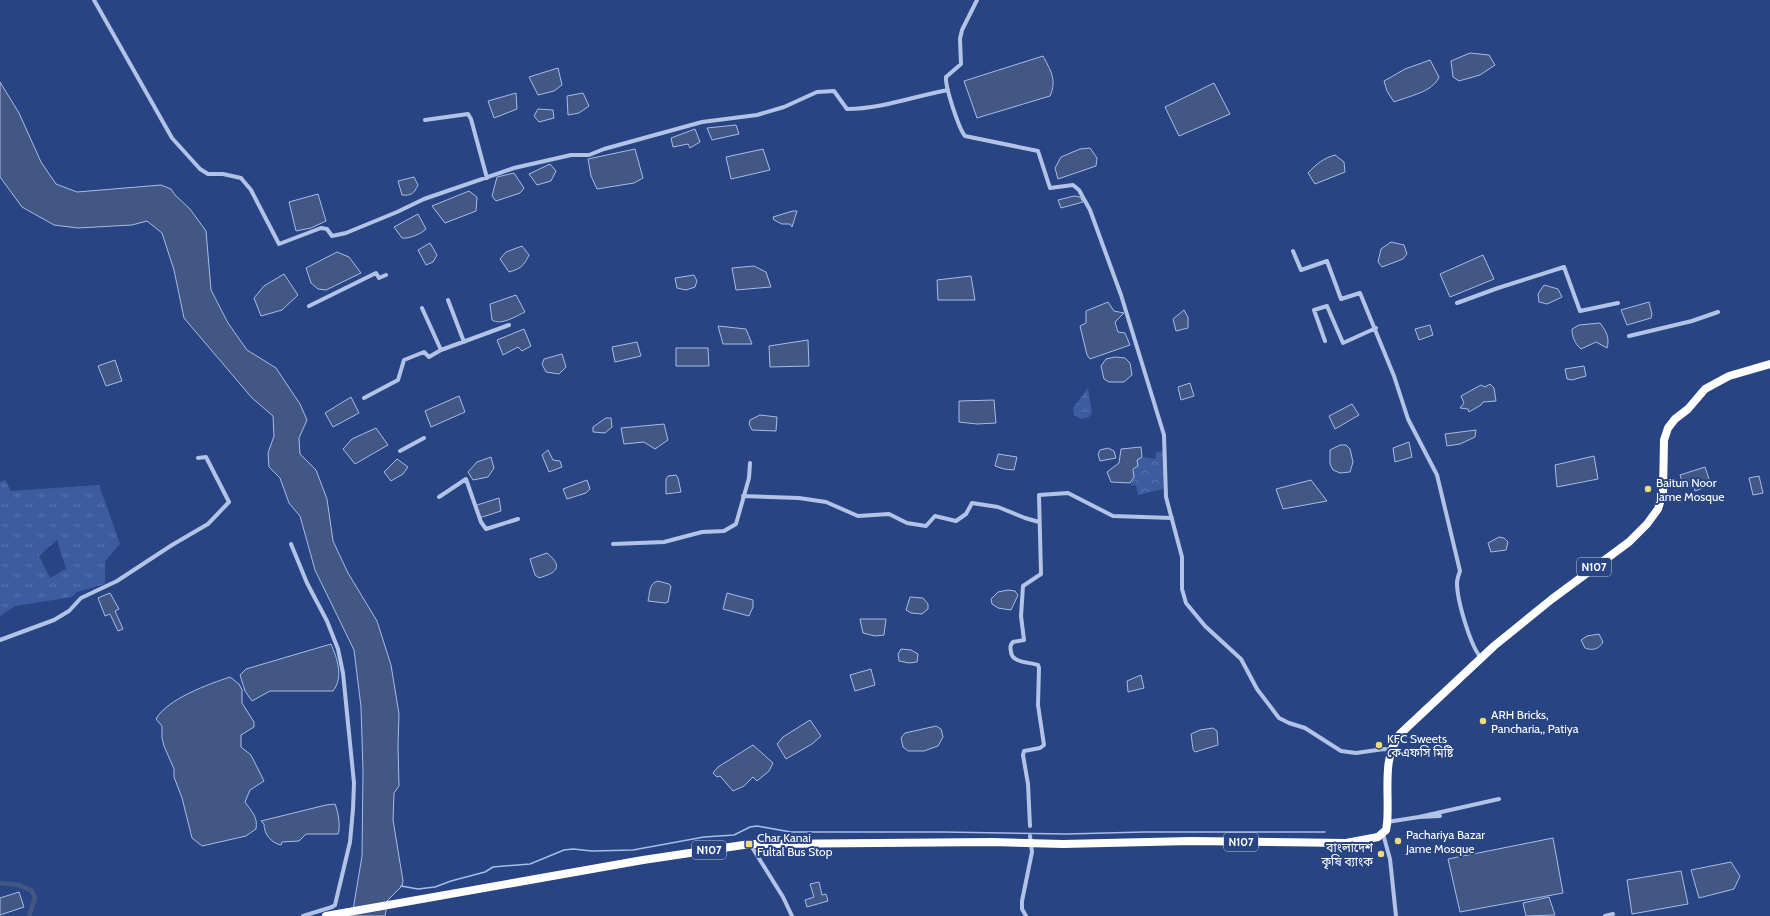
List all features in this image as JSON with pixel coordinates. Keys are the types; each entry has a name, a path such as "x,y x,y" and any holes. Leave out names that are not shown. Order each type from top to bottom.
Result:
{"highway":[{"name":"N107","path":"326,916 613,866 750,844 1031,839 1100,844 1191,841 1346,843 1372,840 1383,834 1386,830 1388,769 1391,750 1396,739 1480,658 1552,599 1629,542 1647,524 1658,509 1663,493 1664,440 1665,434 1671,424 1712,384 1729,376 1770,364"}],"street":[{"path":"94,0 172,138 200,169 208,174 241,178 251,190 279,244 321,228 327,229 332,236 346,233 424,199 538,162 571,155 589,155 604,149 702,122 757,115 784,107 817,92 834,91 847,109 852,109 911,99 948,90"},
{"path":"977,0 962,30 960,40 962,64 946,77 948,90 962,131 965,136 1036,150 1039,153 1050,188 1073,185 1085,199 1121,295 1164,435 1165,490 1167,504 1182,557 1182,589 1186,603 1206,626 1241,659 1257,689 1279,718 1289,723 1306,728 1341,751 1356,753 1384,749 1391,750"},
{"path":"425,120 468,114 471,119 487,178"},
{"path":"1293,251 1301,270 1327,261 1341,299 1360,293 1376,328 1408,419 1436,475 1460,571 1457,582 1460,602 1473,648 1480,658"},
{"path":"1457,303 1564,267 1580,310 1618,303"},
{"path":"308,306 376,273 379,278 386,275"},
{"path":"448,300 464,342"},
{"path":"1325,341 1314,310 1328,306 1343,343 1376,328"},
{"path":"422,308 441,350"},
{"path":"1629,336 1718,312"},
{"path":"364,398 398,380 404,360 424,352 429,357 441,350 509,325"},
{"path":"400,451 424,438"},
{"path":"0,640 54,620 69,611 81,598 117,581 172,544 208,524 229,502 206,457 198,458"},
{"path":"613,544 664,542 702,532 724,531 736,524 741,511 743,496 749,478 750,462"},
{"path":"439,497 466,479 481,522 486,529 518,519"},
{"path":"1030,826 1028,784 1023,755 1024,751 1040,748 1044,745 1038,705 1039,668 1038,665 1015,660 1011,655 1010,650 1013,642 1024,640 1021,616 1023,586 1041,574 1039,495 1068,492 1113,516 1172,518"},
{"path":"743,496 799,498 826,502 858,516 889,514 906,523 926,526 935,516 956,521 966,514 972,503 998,507 1039,522"},
{"path":"291,544 307,583 327,621 338,649 343,673 354,783 350,842 335,905 304,916"},
{"path":"1419,817 1425,814 1500,799"},
{"path":"1387,822 1419,817 1440,816"},
{"path":"1383,834 1390,859 1396,916"},
{"path":"1026,916 1022,909 1022,901 1032,852 1031,839"},
{"path":"750,844 783,897 792,916"},
{"path":"1605,916 1613,914"}],"green space":[{"path":"1088,388 1092,413 1089,417 1081,419 1074,415 1073,408"},
{"path":"1164,451 1163,489 1138,495 1136,485 1131,486 1137,460 1142,457 1155,459 1156,452"},
{"path":"5,480 11,491 99,485 120,544 105,561 105,584 77,592 72,597 15,606 0,616 0,482","holes":["57,540 66,569 50,578 39,556"]}],"shaded area":[{"path":"1470,53 1489,55 1495,65 1480,75 1459,81 1453,77 1451,61"},
{"path":"1043,56 1051,71 1053,80 1050,96 977,118 964,81"},
{"path":"1430,60 1439,77 1436,82 1420,93 1394,102 1387,91 1384,81 1405,69"},
{"path":"558,68 562,85 554,91 538,95 529,77"},
{"path":"0,82 19,113 41,162 56,184 77,192 161,185 171,189 175,195 190,209 206,231 211,290 228,323 247,350 276,368 300,404 307,420 299,438 300,454 316,470 327,499 333,541 348,573 377,621 391,665 399,714 399,786 394,793 393,820 403,881 402,886 388,900 385,916 352,916 362,856 363,771 361,707 354,650 315,570 300,516 289,503 280,478 269,467 268,453 274,436 273,416 252,398 184,318 174,270 162,233 147,221 132,225 78,228 54,225 22,207 0,177"},
{"path":"1214,83 1230,114 1179,136 1165,107"},
{"path":"516,93 517,109 494,118 488,101"},
{"path":"583,93 589,106 579,113 568,115 567,96"},
{"path":"538,109 553,110 554,118 539,122 534,116"},
{"path":"736,125 739,134 712,140 707,128"},
{"path":"695,129 700,142 690,148 688,144 673,147 671,138"},
{"path":"1090,148 1097,158 1096,166 1058,179 1055,168 1061,157 1080,149"},
{"path":"635,149 643,178 634,183 597,189 591,176 588,159"},
{"path":"763,149 770,170 731,179 726,157"},
{"path":"1335,155 1344,162 1345,172 1315,184 1308,173 1320,162"},
{"path":"550,164 556,171 551,181 537,185 529,174"},
{"path":"514,173 524,188 520,193 496,201 492,196 497,177"},
{"path":"414,177 418,185 415,190 408,195 402,195 398,181"},
{"path":"469,191 477,197 476,211 445,223 432,206"},
{"path":"318,194 326,221 311,228 296,231 289,202"},
{"path":"1074,196 1080,197 1083,202 1061,208 1058,200"},
{"path":"797,211 792,227 790,224 782,224 774,220 773,217"},
{"path":"418,214 426,229 415,236 402,238 394,227"},
{"path":"1391,242 1404,245 1407,254 1403,259 1382,267 1378,262 1381,249"},
{"path":"430,243 437,255 433,262 426,265 418,250"},
{"path":"522,246 529,255 527,259 516,270 509,272 500,259 506,252"},
{"path":"337,252 349,257 361,273 326,290 318,289 311,283 306,268"},
{"path":"1483,255 1494,279 1450,297 1440,274"},
{"path":"754,266 766,272 771,287 736,290 732,268"},
{"path":"284,274 298,295 282,310 261,316 254,298 264,286"},
{"path":"694,275 697,281 695,287 686,290 677,288 675,278"},
{"path":"971,276 975,300 938,300 937,280"},
{"path":"1544,285 1558,289 1562,297 1547,304 1539,302 1538,294"},
{"path":"516,295 525,312 500,322 492,320 490,304"},
{"path":"1108,302 1114,311 1124,313 1115,322 1118,332 1125,333 1130,345 1090,359 1087,355 1080,326 1086,323 1086,311"},
{"path":"1649,302 1652,314 1651,318 1627,325 1621,310"},
{"path":"1184,310 1188,317 1188,328 1176,331 1173,319"},
{"path":"1600,323 1607,335 1607,348 1596,342 1581,349 1574,340 1572,329 1579,325"},
{"path":"1430,325 1433,335 1419,340 1415,329"},
{"path":"718,326 746,329 752,344 723,344"},
{"path":"524,329 531,346 522,351 518,347 503,355 497,340"},
{"path":"808,340 809,366 770,367 769,346"},
{"path":"637,342 641,356 615,362 612,347"},
{"path":"676,348 708,348 709,366 676,366"},
{"path":"562,354 566,367 559,374 546,372 542,364 544,359"},
{"path":"1115,357 1125,358 1130,363 1132,375 1124,382 1109,382 1104,379 1101,366 1106,359"},
{"path":"115,360 122,381 106,386 98,366"},
{"path":"1584,366 1586,376 1572,380 1567,379 1565,369"},
{"path":"1190,383 1194,396 1181,400 1178,387"},
{"path":"1490,384 1494,388 1496,401 1483,402 1481,405 1469,412 1468,409 1460,408 1464,403 1461,396 1481,385 1485,387"},
{"path":"459,396 465,412 431,427 425,411"},
{"path":"351,397 359,413 333,427 325,413"},
{"path":"994,400 996,423 977,424 959,422 959,401"},
{"path":"1352,404 1359,415 1335,429 1329,416"},
{"path":"760,415 777,417 776,431 752,430 749,424 750,420"},
{"path":"606,418 611,418 612,427 605,433 593,432 593,427"},
{"path":"664,424 668,440 655,449 644,442 624,444 621,428"},
{"path":"376,428 388,445 355,464 343,449 352,439"},
{"path":"1476,430 1475,437 1460,444 1447,446 1445,434"},
{"path":"1409,442 1412,457 1395,462 1393,448"},
{"path":"1340,445 1346,445 1350,449 1353,462 1350,472 1340,473 1333,470 1330,464 1330,450"},
{"path":"1141,447 1142,457 1137,460 1138,466 1133,469 1134,477 1130,483 1111,482 1107,472 1119,463 1121,449"},
{"path":"1108,448 1114,451 1116,458 1100,461 1098,454 1100,450"},
{"path":"548,450 553,460 560,461 562,467 549,472 542,455"},
{"path":"998,454 1017,457 1014,470 995,466"},
{"path":"1594,456 1598,479 1557,487 1555,465"},
{"path":"491,457 494,468 488,477 473,480 468,472 477,462"},
{"path":"397,459 408,467 403,474 391,481 384,472"},
{"path":"1705,467 1711,485 1695,491 1693,485 1684,488 1680,475"},
{"path":"676,475 681,492 666,494 666,479 668,476"},
{"path":"1759,476 1763,493 1753,495 1749,478"},
{"path":"587,480 590,489 586,493 567,499 563,489"},
{"path":"1311,480 1327,501 1283,509 1276,489"},
{"path":"499,498 501,511 479,518 474,506"},
{"path":"1499,537 1504,538 1508,542 1506,550 1491,552 1488,543"},
{"path":"547,553 557,566 556,569 550,574 539,578 535,575 530,559"},
{"path":"658,581 671,586 668,602 648,601 651,586"},
{"path":"1008,590 1015,591 1018,595 1011,610 998,608 992,604 991,599 998,592"},
{"path":"110,593 119,609 115,611 123,629 118,631 110,614 105,616 98,598"},
{"path":"727,593 753,600 753,607 749,616 723,609"},
{"path":"910,597 923,598 928,604 928,609 922,614 911,613 906,610"},
{"path":"860,619 886,619 884,635 875,636 863,633"},
{"path":"1599,634 1603,642 1600,646 1596,649 1585,648 1581,640 1587,636"},
{"path":"331,644 337,661 339,674 333,691 270,691 252,701 245,691 240,675 246,669"},
{"path":"901,649 911,650 918,654 917,662 909,663 899,661 898,654"},
{"path":"871,669 875,685 855,691 850,675"},
{"path":"1141,675 1144,688 1128,692 1127,681"},
{"path":"230,677 239,684 242,690 242,703 254,722 254,727 241,735 241,747 251,755 264,781 250,790 245,802 255,818 256,829 246,836 202,846 192,838 182,798 174,777 174,769 164,746 162,726 156,719 169,705 189,693"},
{"path":"810,720 821,736 812,744 786,759 777,744 783,737"},
{"path":"936,726 941,729 943,737 938,746 924,751 908,751 903,747 901,738 905,733"},
{"path":"1213,728 1217,731 1218,745 1195,752 1193,749 1191,734 1200,730"},
{"path":"753,745 773,763 769,771 757,781 753,777 744,786 733,791 720,776 717,777 713,773 718,767"},
{"path":"335,804 339,819 338,834 306,834 299,841 282,842 281,845 269,838 265,831 264,824 261,821 326,805"},
{"path":"1553,838 1563,893 1460,912 1448,859"},
{"path":"1731,862 1740,876 1734,889 1699,898 1691,870"},
{"path":"1681,871 1688,904 1632,914 1627,880"},
{"path":"819,882 822,895 826,894 828,901 807,907 805,900 814,897 810,884"},
{"path":"19,892 24,907 0,915 0,898"},
{"path":"1549,897 1555,915 1526,916 1523,903"}],"waterway":[{"path":"401,886 418,889 435,887 485,872 493,867 530,864 564,850 633,850 704,837 734,835 750,827 757,826 791,832 1067,834 1144,832 1325,832"},
{"path":"0,883 19,885 32,891 35,898 29,916"}],"place":[{"name":"Baitun Noor Jame Mosque","path":"1648,489"},
{"name":"ARH Bricks, Pancharia,, Patiya","path":"1483,721"},
{"name":"KFC Sweets কেএফসি মিষ্টি","path":"1379,745"},
{"name":"Pachariya Bazar Jame Mosque","path":"1398,841"},
{"name":"Char Kanai Fultal Bus Stop","path":"749,844"},
{"name":"বাংলাদেশ কৃষি ব্যাংক","path":"1381,854"}]}
